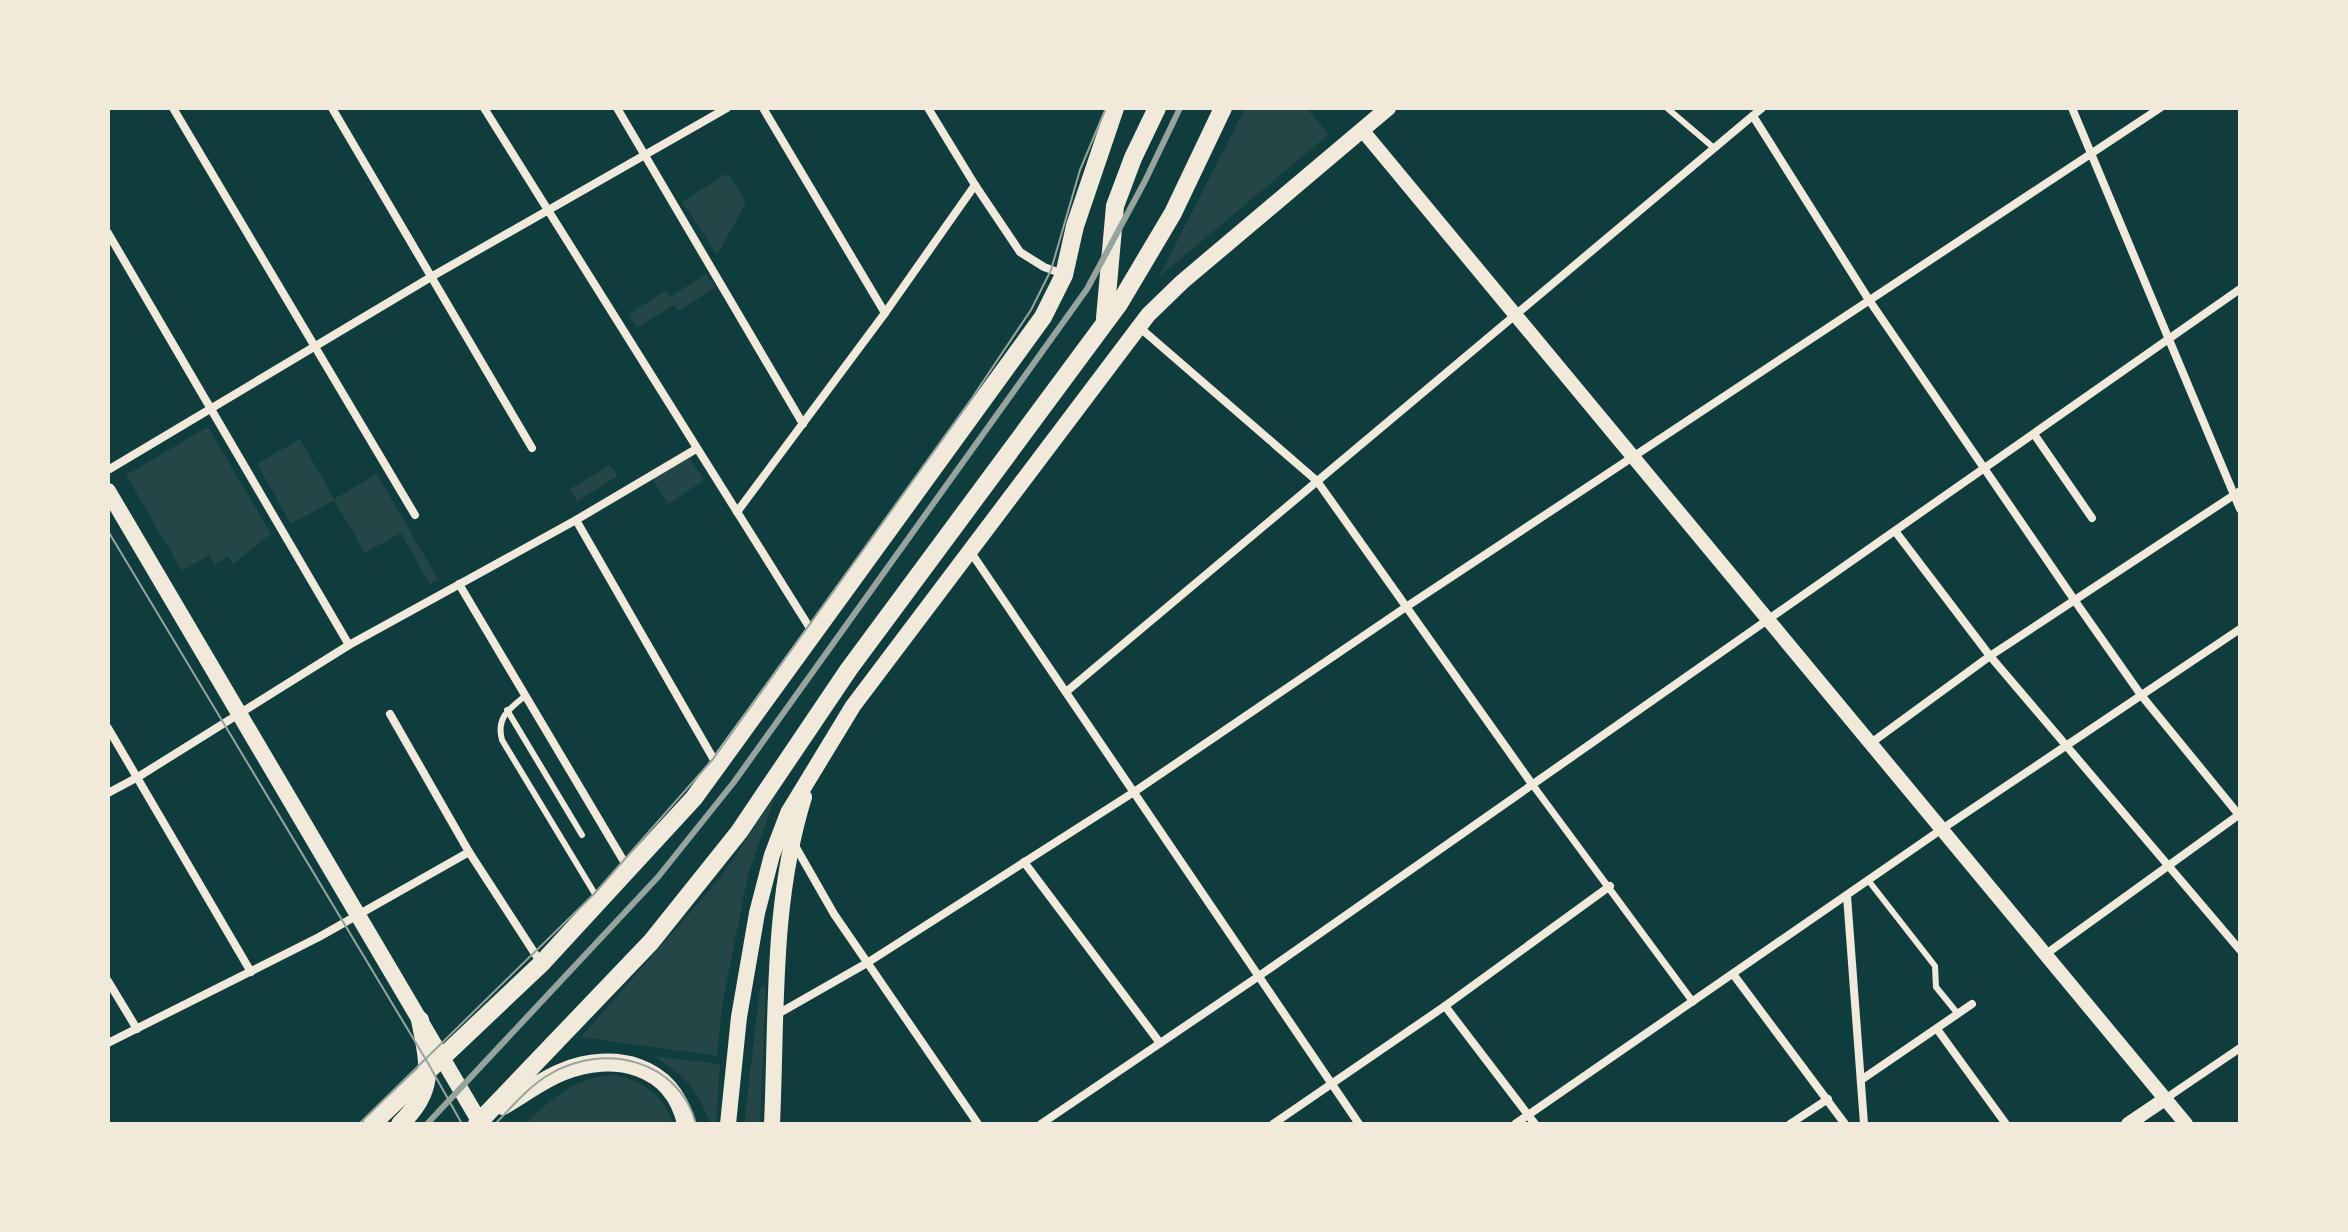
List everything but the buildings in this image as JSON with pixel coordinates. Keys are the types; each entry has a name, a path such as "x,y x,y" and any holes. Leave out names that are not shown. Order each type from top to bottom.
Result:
{"main road":[{"path":"372,1124 542,963 629,871 694,798 814,635 1043,317 1064,275 1075,226 1115,108"},
{"path":"1102,328 1108,307 1115,206 1157,108"},
{"path":"481,1122 629,966 739,832 849,669 1102,328 1168,222 1223,108"},
{"path":"728,1124 739,1017 765,880 788,813 819,758 853,706 1139,327 1174,289 1388,108"},
{"path":"108,491 481,1122"},
{"path":"772,1124 779,920 792,840 819,758"},
{"path":"400,1124 416,1106 428,1079 420,1020"},
{"path":"481,1122 560,1073 600,1061 632,1065 650,1072 678,1100 686,1124"}],"street":[{"path":"173,108 415,515"},
{"path":"332,108 532,448"},
{"path":"484,108 814,635"},
{"path":"617,108 803,424"},
{"path":"108,470 431,277 727,108"},
{"path":"763,108 885,313"},
{"path":"928,108 1020,252 1064,275"},
{"path":"1066,692 1762,108"},
{"path":"2072,108 2237,493 2240,509"},
{"path":"775,1016 867,963 1134,792 1406,607 2160,108"},
{"path":"1753,116 1869,300 2075,601 2141,695 2239,815 2046,954"},
{"path":"1363,131 2186,1124"},
{"path":"737,512 885,313 975,185"},
{"path":"108,233 349,645"},
{"path":"1041,1124 1259,976 2240,289"},
{"path":"1139,327 1317,481 1532,784 1693,1002"},
{"path":"2034,434 2092,518"},
{"path":"108,793 349,645 576,520 696,449"},
{"path":"1871,743 1990,656 2237,493"},
{"path":"576,520 717,766"},
{"path":"1895,531 1990,656 2240,950"},
{"path":"969,550 1359,1124"},
{"path":"459,584 629,871"},
{"path":"1515,1124 1942,829 2240,629"},
{"path":"390,714 469,852 542,963"},
{"path":"108,728 251,972"},
{"path":"792,840 834,914 978,1124"},
{"path":"108,1043 327,933 469,852"},
{"path":"1024,862 1160,1043"},
{"path":"1273,1124 1445,1006 1610,886"},
{"path":"1847,896 1864,1124"},
{"path":"1733,974 1845,1124"},
{"path":"108,981 137,1029"},
{"path":"1861,1080 1972,1004"},
{"path":"1445,1006 1535,1124"},
{"path":"1937,1029 2006,1124"},
{"path":"2128,1124 2240,1048"},
{"path":"1790,1124 1828,1099"}],"lane":[{"path":"1667,108 1714,148"},
{"path":"525,696 507,710 500,723 502,740 600,902"},
{"path":"507,710 582,835"},
{"path":"1868,880 1935,966 1936,987 1958,1014"}],"shaded area":[{"path":"1245,108 1306,108 1329,134 1159,277"},
{"path":"724,175 730,175 746,203 717,255 682,202"},
{"path":"706,274 715,287 679,311 674,305 637,328 629,314 665,291 670,297"},
{"path":"208,427 271,534 233,564 228,556 215,564 209,555 182,571 126,475"},
{"path":"300,439 334,499 377,474 438,579 430,584 401,533 365,553 334,500 291,524 257,464"},
{"path":"688,456 704,480 668,504 652,478"},
{"path":"610,465 618,476 577,501 570,489"},
{"path":"776,794 748,875 722,1006 717,1056 581,1037 708,892"},
{"path":"766,986 760,1124 744,1124 760,988"},
{"path":"653,1056 720,1064 716,1124 710,1124 689,1084"},
{"path":"612,1075 632,1080 650,1090 664,1105 673,1124 525,1124 554,1098 575,1085"}],"tram line":[{"path":"359,1124 594,894 713,759 972,398 1031,310 1051,270 1080,170 1106,108"},
{"path":"108,531 462,1124"},
{"path":"495,1124 542,1079 571,1064 593,1059 615,1059 656,1071 673,1084 687,1102 696,1124"}],"railway":[{"path":"427,1124 658,877 734,782 1087,289 1180,108"}]}
